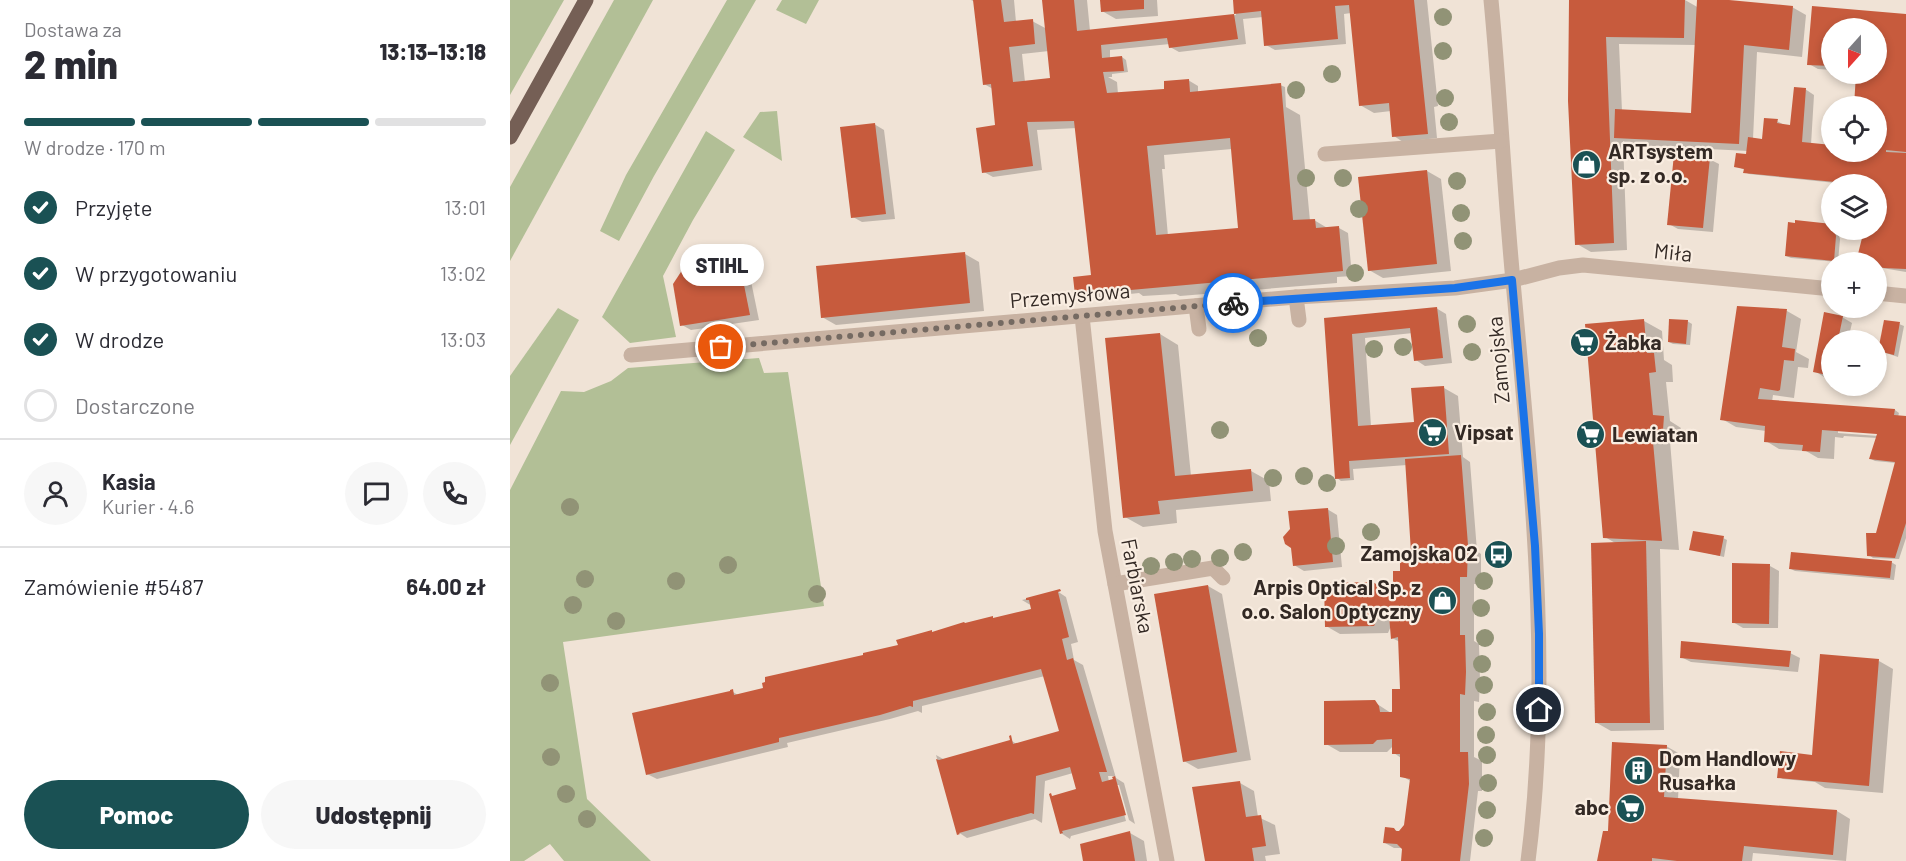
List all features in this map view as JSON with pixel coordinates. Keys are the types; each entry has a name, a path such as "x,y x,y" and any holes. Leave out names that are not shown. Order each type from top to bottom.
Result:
{"main road":[{"path":"510,137 586,0"}],"street":[{"name":"Zamojska","path":"1491,0 1535,546 1539,634 1536,784 1528,861"},
{"path":"1325,154 1501,141"},
{"name":"Miła","path":"1512,280 1559,267 1583,265 1821,288"},
{"name":"Przemysłowa","path":"631,355 1296,297 1455,288 1512,280"},
{"path":"1887,294 1906,296"},
{"path":"1296,297 1299,320"},
{"path":"1196,306 1199,329"},
{"name":"Farbiarska","path":"1082,316 1105,531 1167,861"},
{"path":"1115,584 1213,568 1223,579"}],"green space":[{"path":"510,0 564,0 510,95"},
{"path":"614,0 653,0 510,261 510,187"},
{"path":"727,0 756,0 619,241 600,231 626,175"},
{"path":"782,0 819,0 806,24 776,10"},
{"path":"777,111 782,161 743,137 760,112"},
{"path":"706,131 735,150 663,276 676,337 630,343 602,317"},
{"path":"558,308 579,320 510,445 510,376"},
{"path":"759,358 764,373 788,372 824,606 563,642 587,799 651,861 564,861 550,844 524,861 510,861 510,490 561,391 584,392 611,381 628,368"}],"building":[{"path":"973,0 1001,0 1004,22 1033,19 1035,44 1009,47 1013,82 1050,78 1042,0 1074,0 1077,31 1234,14 1238,39 1169,48 1167,38 1101,45 1102,58 1122,56 1124,71 1103,72 1107,93 1164,89 1164,81 1189,79 1190,92 1281,83 1293,220 1315,219 1316,228 1339,226 1343,271 1075,295 1073,277 1091,275 1074,121 1027,122 1033,166 982,173 976,128 995,125 991,84 983,85","holes":["1230,138 1238,228 1156,235 1147,146"]},
{"path":"1100,0 1144,0 1144,9 1101,12"},
{"path":"1233,0 1414,0 1428,134 1392,137 1389,103 1359,106 1349,5 1335,6 1338,39 1264,46 1261,11 1234,14"},
{"path":"1569,0 1685,0 1684,38 1606,37 1614,243 1575,245 1568,101"},
{"path":"1697,0 1729,0 1793,6 1789,50 1744,45 1739,144 1614,138 1615,109 1691,113"},
{"path":"1812,6 1906,14 1906,152 1887,150 1887,96 1855,96 1855,84 1887,84 1887,18 1821,18 1821,66 1807,65"},
{"path":"1794,87 1806,88 1802,142 1821,144 1821,162 1887,162 1887,152 1906,153 1906,269 1887,268 1887,252 1858,252 1862,240 1887,240 1887,174 1821,174 1821,181 1743,173 1744,169 1734,167 1736,153 1746,154 1748,137 1762,139 1764,118 1778,119 1777,123 1790,125"},
{"path":"875,123 886,214 851,218 840,127"},
{"path":"1674,154 1710,157 1703,228 1667,225"},
{"path":"1427,170 1437,264 1368,271 1358,177"},
{"path":"1795,220 1821,223 1821,240 1836,240 1835,252 1821,252 1821,260 1785,256 1788,222 1795,223"},
{"path":"736,245 750,315 680,326 673,284 694,252"},
{"path":"965,252 970,303 821,318 816,266"},
{"path":"1737,306 1787,309 1782,347 1795,349 1794,361 1784,360 1780,390 1760,388 1758,399 1895,409 1894,415 1906,416 1906,523 1895,558 1867,556 1866,533 1876,533 1895,462 1869,459 1877,434 1822,430 1820,452 1802,451 1803,445 1764,442 1765,426 1720,420"},
{"path":"1437,307 1443,358 1414,361 1410,328 1352,334 1358,426 1414,422 1411,388 1444,386 1449,454 1349,461 1350,478 1335,479 1324,318"},
{"path":"1823,318 1843,318 1840,330 1821,330 1821,374 1813,372"},
{"path":"1644,319 1647,353 1654,353 1656,372 1649,373 1653,415 1664,416 1663,430 1652,431 1662,541 1603,538 1585,324"},
{"path":"1669,319 1688,320 1686,344 1668,342"},
{"path":"1884,320 1900,322 1894,355 1887,353 1887,330 1882,330"},
{"path":"1160,333 1175,476 1251,469 1253,491 1158,501 1160,514 1123,518 1105,338"},
{"path":"1461,455 1468,545 1467,577 1460,577 1460,635 1465,635 1466,672 1465,695 1460,694 1460,752 1468,752 1469,784 1460,861 1401,861 1402,849 1397,844 1383,843 1385,827 1399,831 1404,825 1410,779 1400,777 1400,754 1392,754 1392,739 1377,740 1373,744 1324,745 1324,701 1375,700 1380,712 1392,712 1392,689 1400,689 1398,637 1391,639 1389,615 1379,615 1374,626 1325,627 1324,583 1373,582 1379,586 1393,586 1393,571 1400,571 1400,554 1411,552 1405,459"},
{"path":"1328,508 1333,562 1293,566 1291,548 1285,544 1283,537 1290,529 1288,511"},
{"path":"1693,531 1724,536 1720,556 1689,550"},
{"path":"1646,541 1650,723 1595,723 1591,543"},
{"path":"1791,552 1892,561 1890,578 1789,569"},
{"path":"1732,563 1770,564 1769,624 1732,623"},
{"path":"1208,585 1237,752 1183,762 1154,594"},
{"path":"1060,589 1061,591 1058,592 1069,637 1062,639 1067,660 1073,658 1107,772 1099,772 1102,782 1113,779 1112,777 1115,776 1126,815 1062,831 1063,833 1060,834 1049,794 1051,793 1052,796 1076,789 1070,767 1036,776 1034,814 957,835 936,759 1010,740 1011,735 1013,744 1059,731 1041,669 913,701 913,707 779,738 779,742 646,775 632,713 733,689 734,695 763,688 762,683 765,682 765,677 863,655 863,653 898,645 896,640 932,630 932,632 964,622 1031,609 1029,600 1026,598"},
{"path":"1681,641 1791,651 1789,667 1680,658"},
{"path":"1820,654 1879,659 1869,786 1777,778 1780,751 1812,755"},
{"path":"1612,742 1667,745 1664,797 1837,810 1833,855 1744,846 1742,861 1677,861 1652,858 1652,861 1597,861 1603,831 1608,831"},
{"path":"1240,781 1246,817 1261,815 1266,846 1252,848 1254,861 1205,861 1192,787"},
{"path":"1130,831 1135,861 1083,861 1080,844"}],"way so far":[{"path":"721,347 1233,303"}],"place":[{"name":"ARTsystem sp. z o.o.","path":"1587,164"},
{"name":"Żabka","path":"1584,343"},
{"name":"STIHL","path":"721,347"},
{"name":"Vipsat","path":"1433,433"},
{"name":"Lewiatan","path":"1591,435"},
{"name":"Zamojska 02","path":"1499,554"},
{"name":"Arpis Optical Sp. z o.o. Salon Optyczny","path":"1442,600"},
{"name":"Dom Handlowy Rusałka","path":"1638,771"},
{"name":"abc","path":"1630,808"}],"route":[{"path":"1233,303 1455,288 1512,280 1538,590 1539,710"}]}
